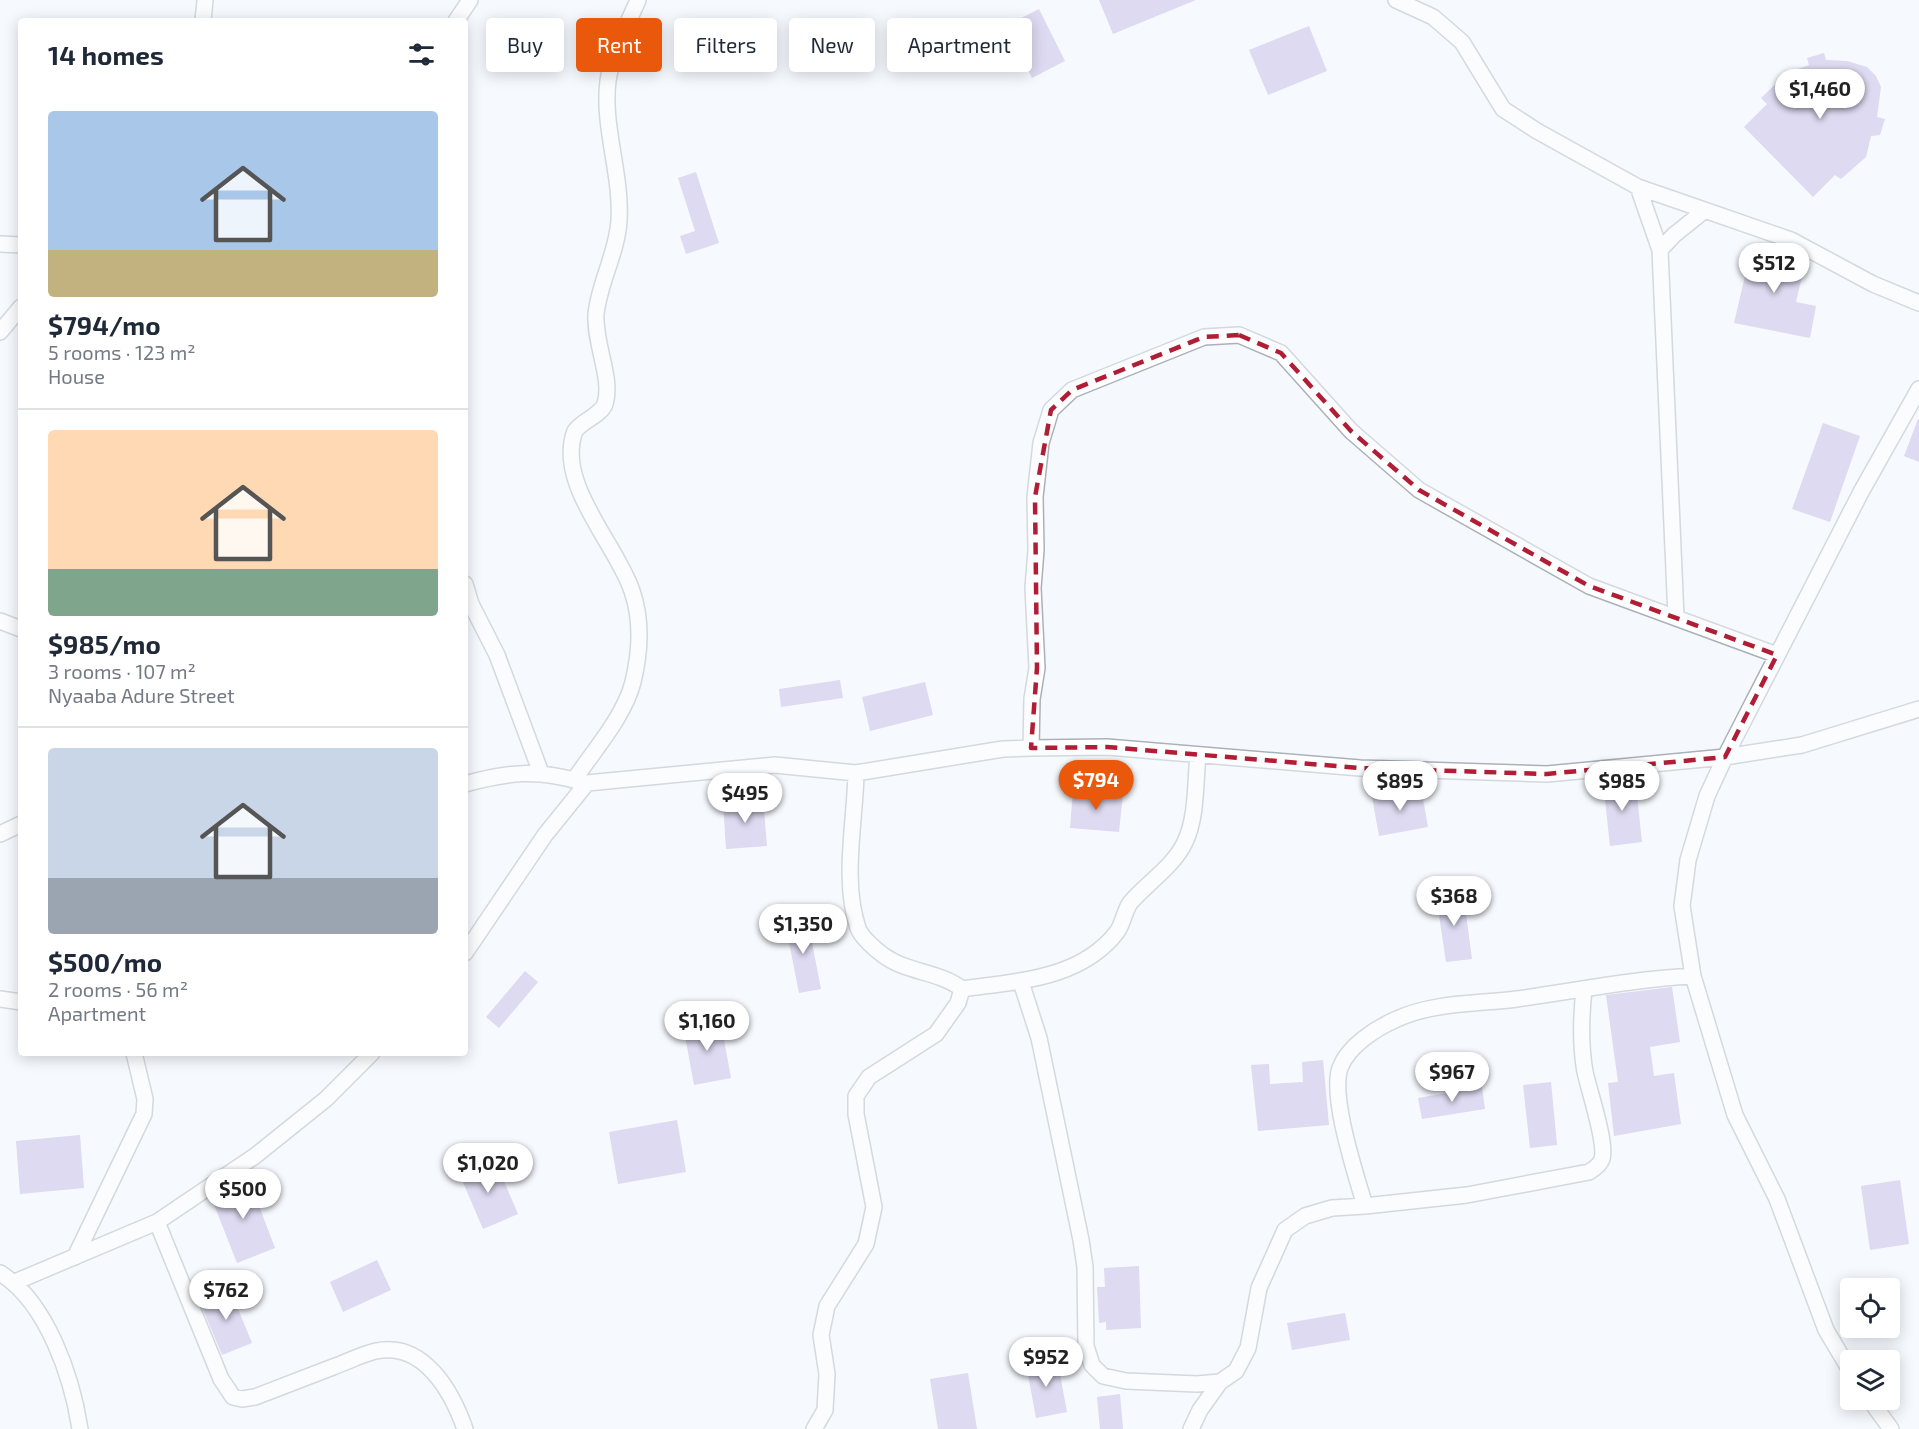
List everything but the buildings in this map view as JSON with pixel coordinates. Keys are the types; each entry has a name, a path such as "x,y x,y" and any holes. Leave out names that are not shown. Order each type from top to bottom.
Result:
{"street":[{"path":"202,18 205,0"},
{"path":"458,18 470,0"},
{"path":"468,949 581,782 632,684 640,644 632,591 579,489 572,452 575,431 604,407 606,397 607,380 598,349 596,314 616,244 619,200 608,114 608,82 614,56 638,0"},
{"path":"1396,0 1433,17 1462,42 1503,109 1537,131 1638,187 1791,240 1873,284 1919,303"},
{"path":"1638,187 1660,250 1676,617"},
{"path":"1660,250 1674,235 1704,211"},
{"path":"0,244 18,245"},
{"path":"0,332 18,311"},
{"path":"1031,748 1032,699 1037,668 1033,588 1036,550 1035,497 1041,443 1051,410 1072,390 1204,338 1239,335 1281,353 1351,431 1419,490 1589,586 1777,655"},
{"path":"1840,1354 1826,1330 1777,1199 1735,1115 1693,976 1682,906 1688,860 1707,796 1861,492 1919,389"},
{"path":"468,594 497,655 541,773"},
{"path":"0,621 18,628"},
{"path":"468,783 515,772 541,773 581,782 775,765 856,773 1003,749 1107,747 1167,750 1198,756 1360,768 1546,774 1725,757 1802,745 1919,709"},
{"path":"856,773 852,891 859,931 883,955 903,966 949,979 962,989 1021,982 1067,969 1103,947 1118,931 1128,906 1173,860 1185,842 1191,818 1198,756"},
{"path":"0,834 18,825"},
{"path":"1365,1206 1349,1150 1336,1087 1340,1068 1350,1052 1368,1035 1398,1018 1435,1008 1584,989 1635,979 1693,976"},
{"path":"1021,982 1039,1038 1081,1240 1085,1267 1086,1346 1092,1365 1103,1376 1126,1381 1197,1384 1220,1382"},
{"path":"814,1429 825,1410 827,1374 821,1335 827,1306 866,1244 874,1207 856,1114 856,1096 869,1077 936,1034 949,1018 962,989"},
{"path":"1191,1429 1200,1410 1220,1382 1236,1371 1248,1348 1259,1288 1285,1230 1305,1216 1332,1208 1467,1195 1572,1176 1589,1172 1598,1166 1602,1158 1602,1145 1585,1072 1580,1028 1584,989"},
{"path":"0,999 18,1002"},
{"path":"75,1257 144,1114 145,1099 135,1056"},
{"path":"15,1282 157,1222 255,1156 327,1099 369,1056"},
{"path":"157,1222 221,1379 233,1397 242,1400 255,1397 377,1351 403,1352 425,1364 441,1379 456,1404 465,1429"},
{"path":"0,1273 15,1282 45,1323 74,1391 80,1429"},
{"path":"1877,1410 1891,1429"}],"highlighted area":[{"path":"1239,335 1281,353 1351,431 1419,490 1589,586 1777,655 1725,757 1547,774 1360,768 1107,747 1031,748 1037,668 1035,497 1051,410 1072,390 1204,337"}]}
